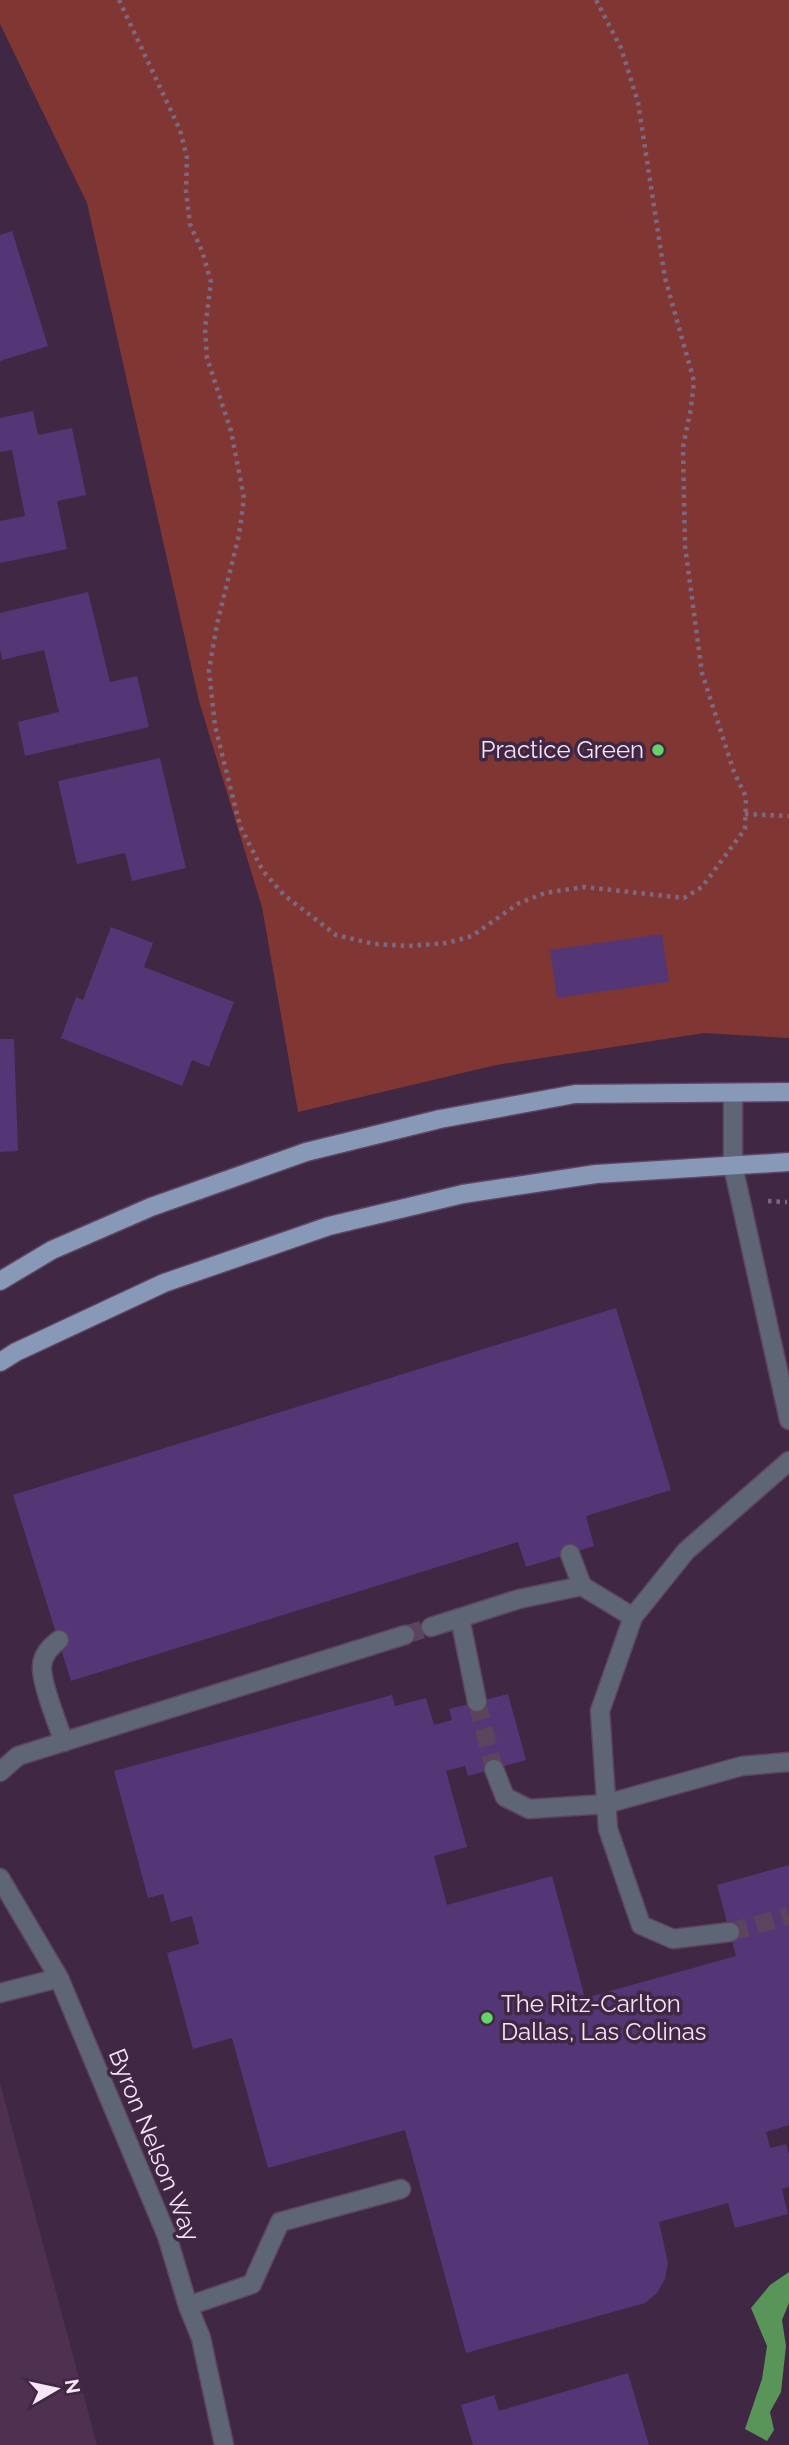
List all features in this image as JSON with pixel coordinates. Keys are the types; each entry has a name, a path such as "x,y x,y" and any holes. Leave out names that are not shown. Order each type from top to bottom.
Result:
{"main road":[{"path":"0,1281 52,1250 151,1207 306,1152 440,1119 575,1094 789,1092"},
{"path":"0,1362 164,1283 330,1226 463,1194 596,1174 789,1162"}],"street":[{"path":"733,1093 733,1166 789,1420"},
{"path":"730,1932 673,1939 641,1925 608,1829 600,1711 633,1617 686,1551 789,1461"},
{"path":"570,1554 583,1586 633,1617"},
{"path":"431,1627 519,1600 583,1586"},
{"path":"460,1618 477,1702"},
{"path":"0,1772 18,1756 405,1635"},
{"path":"59,1640 47,1649 42,1667 64,1742"},
{"path":"494,1769 505,1797 529,1809 606,1804 742,1766 789,1762"},
{"name":"Byron Nelson Way","path":"0,1878 59,1978 167,2236 188,2306 201,2338 224,2445"},
{"path":"0,1993 59,1978"},
{"path":"188,2306 252,2284 281,2222 401,2189"}],"path":[{"path":"119,0 180,130 187,158 186,191 190,224 211,282 205,328 207,358 230,431 244,498 239,535 209,670 215,726 240,826 263,871 284,895 336,935 409,946 447,943 472,936 519,903 545,893 584,887 684,898 702,887 745,829 746,797 734,772 702,673 685,546 683,447 694,381 666,278 638,102 621,48 596,0"},
{"path":"745,814 789,816"},
{"path":"768,1201 787,1202"}],"shaded area":[{"path":"0,0 789,0 789,1038 704,1033 496,1065 298,1112 262,907 199,701 87,203 0,24"},
{"path":"0,2083 97,2445 0,2445"},
{"path":"789,2272 789,2303 782,2320 786,2346 781,2392 770,2412 774,2430 767,2441 745,2429 762,2379 767,2346 751,2308 770,2285"}],"building":[{"path":"12,231 48,346 0,361 0,235"},
{"path":"33,411 38,435 72,428 86,495 57,501 67,549 0,563 0,521 25,516 12,450 0,452 0,418"},
{"path":"88,592 110,682 137,676 149,727 25,756 18,722 59,712 44,650 2,660 0,613"},
{"path":"160,758 186,868 132,881 125,853 77,864 58,781"},
{"path":"111,927 153,943 144,967 234,1002 209,1067 192,1060 182,1086 61,1038 76,997 83,1000"},
{"path":"662,934 669,982 557,998 550,950"},
{"path":"0,1039 14,1039 18,1151 0,1152"},
{"path":"616,1308 671,1490 586,1516 594,1546 526,1567 518,1542 71,1681 13,1495"},
{"name":"The Ritz-Carlton Dallas, Las Colinas","path":"508,1694 526,1760 468,1776 465,1766 446,1771 467,1847 434,1856 447,1905 552,1876 585,1998 736,1956 717,1885 789,1865 789,2125 766,2132 770,2148 786,2144 789,2154 789,2187 782,2189 788,2214 735,2228 728,2203 659,2222 668,2263 665,2279 657,2293 645,2303 466,2353 405,2130 268,2168 232,2038 193,2049 167,1953 199,1944 192,1916 171,1922 163,1894 148,1898 114,1771 392,1695 395,1706 426,1698 434,1725 452,1720 449,1709"},
{"path":"628,2373 649,2445 473,2445 461,2405 494,2395 499,2411"}],"tunnel":[{"path":"405,1635 431,1627"},
{"path":"477,1702 494,1769"},
{"path":"730,1932 789,1916"}],"place":[{"name":"Practice Green","path":"658,750"},
{"name":"The Ritz-Carlton Dallas, Las Colinas","path":"487,2018"}]}
